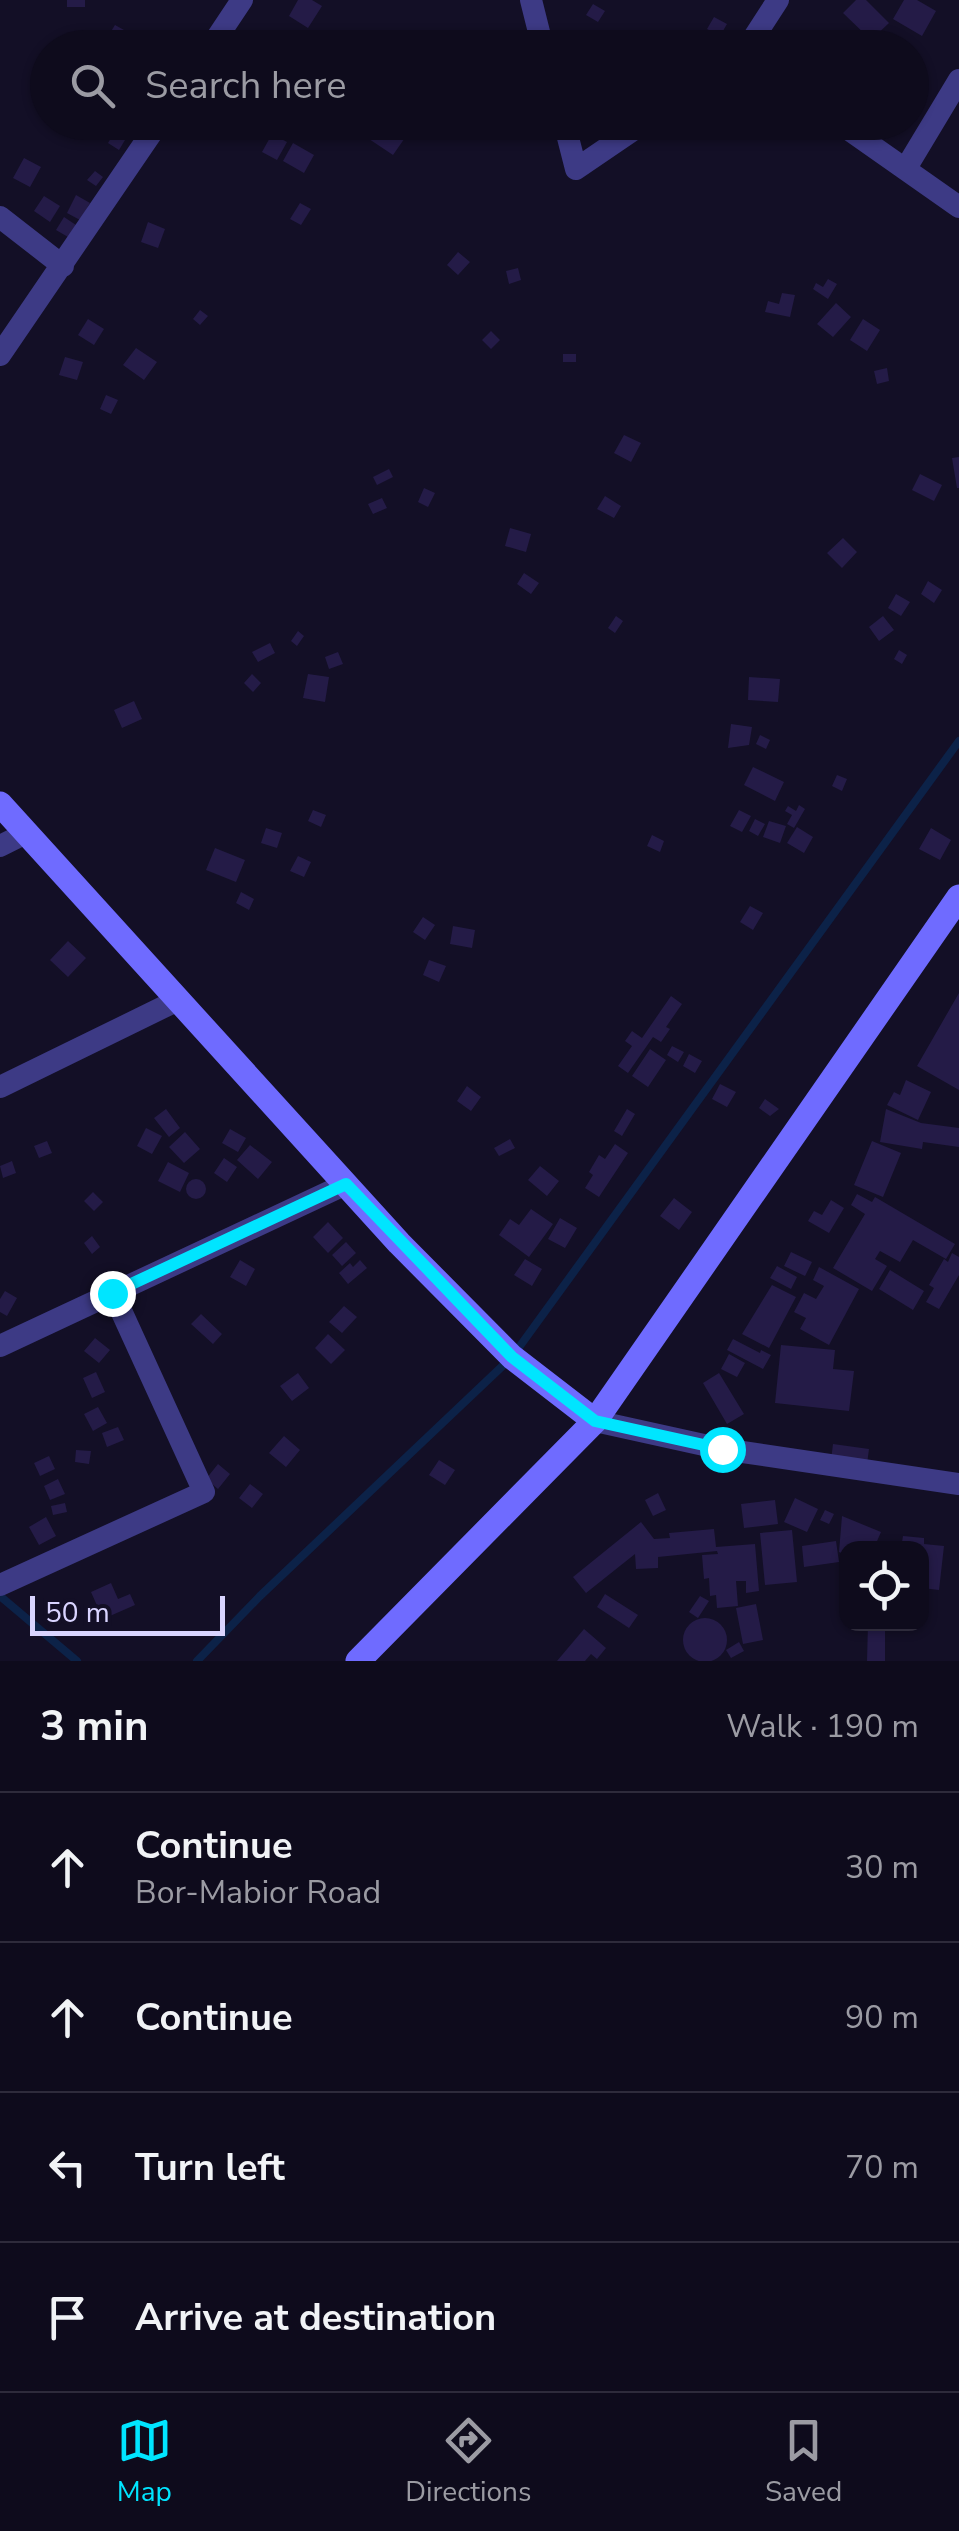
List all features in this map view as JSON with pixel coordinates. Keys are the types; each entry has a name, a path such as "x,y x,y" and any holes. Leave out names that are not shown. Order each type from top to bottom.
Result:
{"street":[{"path":"222,30 242,0"},
{"path":"530,0 538,30"},
{"path":"759,30 778,0"},
{"path":"929,130 959,80"},
{"path":"0,355 148,140"},
{"path":"569,140 576,169 619,140"},
{"path":"865,140 959,207"},
{"path":"906,168 923,140"},
{"path":"0,217 62,266"},
{"path":"0,804 346,1184 512,1357 595,1421 722,1449 959,1484"},
{"path":"0,846 26,833"},
{"path":"358,1661 595,1421 959,897"},
{"path":"0,1087 178,1000"},
{"path":"0,1346 346,1184"},
{"path":"0,1584 204,1492 112,1293"}],"building":[{"path":"67,0 85,0 85,7 67,7"},
{"path":"298,0 312,0 322,6 308,28 289,16"},
{"path":"856,0 866,0 889,23 882,30 861,30 843,13"},
{"path":"904,0 917,0 936,11 925,30 912,30 893,19"},
{"path":"593,4 605,11 598,22 586,15"},
{"path":"714,17 727,24 724,30 707,29"},
{"path":"110,140 125,140 119,150 108,143"},
{"path":"269,140 287,142 277,160 262,152"},
{"path":"370,140 403,140 393,155"},
{"path":"293,143 314,155 304,173 283,161"},
{"path":"24,158 41,167 30,187 13,178"},
{"path":"95,171 103,177 96,186 87,180"},
{"path":"76,195 90,203 80,220 67,213"},
{"path":"44,196 60,206 50,222 34,211"},
{"path":"300,203 311,209 301,225 290,219"},
{"path":"64,217 76,225 68,237 56,230"},
{"path":"148,222 165,229 158,248 141,242"},
{"path":"458,252 470,262 458,275 447,265"},
{"path":"518,268 521,280 509,284 506,271"},
{"path":"828,279 837,284 828,299 813,289 816,283 823,287"},
{"path":"782,293 795,295 790,317 765,312 768,301 779,304"},
{"path":"836,303 851,317 833,337 817,324"},
{"path":"200,310 208,316 200,325 193,319"},
{"path":"88,319 104,329 94,345 78,335"},
{"path":"863,319 880,330 867,351 850,340"},
{"path":"491,331 500,340 491,349 482,340"},
{"path":"136,348 157,362 144,380 123,365"},
{"path":"563,354 576,354 576,362 563,362"},
{"path":"65,357 83,362 77,380 59,375"},
{"path":"887,368 889,381 877,384 874,371"},
{"path":"106,395 118,400 111,414 100,409"},
{"path":"624,435 641,443 631,462 614,453"},
{"path":"959,457 959,488 957,488 952,458"},
{"path":"389,469 393,477 377,485 373,477"},
{"path":"920,474 942,485 934,501 912,490"},
{"path":"424,488 435,493 428,507 418,502"},
{"path":"605,496 621,506 614,518 597,509"},
{"path":"382,498 387,508 373,514 368,504"},
{"path":"510,528 531,534 526,552 505,546"},
{"path":"843,538 857,552 842,568 827,553"},
{"path":"524,573 539,583 531,594 517,584"},
{"path":"928,581 942,590 934,603 921,594"},
{"path":"896,594 910,602 901,616 888,608"},
{"path":"616,616 623,621 615,633 608,628"},
{"path":"883,616 894,630 879,641 869,627"},
{"path":"298,631 304,636 297,646 291,641"},
{"path":"270,643 275,653 258,662 252,652"},
{"path":"899,650 907,655 902,664 894,659"},
{"path":"338,652 343,664 329,669 325,657"},
{"path":"252,674 261,683 253,692 244,683"},
{"path":"308,674 329,677 325,702 303,698"},
{"path":"749,677 780,679 778,702 748,700"},
{"path":"134,701 142,719 122,728 114,710"},
{"path":"731,724 752,727 749,745 728,748"},
{"path":"760,735 770,740 766,749 756,744"},
{"path":"753,767 784,782 775,801 744,785"},
{"path":"837,775 847,779 842,791 832,786"},
{"path":"799,805 805,809 794,828 787,824 792,815 785,811 788,806 796,811"},
{"path":"313,810 326,815 321,827 308,821"},
{"path":"739,810 751,816 742,832 730,826"},
{"path":"755,819 765,824 758,836 749,831"},
{"path":"769,821 786,826 780,843 763,837"},
{"path":"797,827 813,837 804,853 787,843"},
{"path":"266,828 282,833 277,848 261,843"},
{"path":"931,828 951,840 940,860 919,849"},
{"path":"652,835 664,841 660,852 647,846"},
{"path":"215,848 245,860 236,882 206,870"},
{"path":"298,856 311,862 304,877 290,871"},
{"path":"241,892 254,899 249,910 236,903"},
{"path":"750,906 763,913 753,930 740,922"},
{"path":"423,917 435,925 425,940 413,932"},
{"path":"453,926 475,930 472,948 450,944"},
{"path":"68,941 86,958 68,977 50,960"},
{"path":"429,960 446,966 439,982 423,975"},
{"path":"959,993 959,1090 917,1066"},
{"path":"671,996 682,1004 666,1027 670,1029 661,1042 653,1037 628,1073 618,1066 632,1046 625,1041 632,1031 642,1038"},
{"path":"672,1046 684,1052 678,1062 667,1055"},
{"path":"650,1049 666,1060 648,1087 632,1076"},
{"path":"689,1054 702,1061 695,1073 683,1066"},
{"path":"906,1080 931,1092 918,1120 887,1105 894,1092 900,1095"},
{"path":"720,1084 736,1092 727,1107 712,1099"},
{"path":"467,1086 481,1097 471,1111 457,1101"},
{"path":"765,1099 779,1109 770,1116 759,1108"},
{"path":"166,1109 180,1128 169,1137 154,1118"},
{"path":"627,1109 635,1114 622,1136 614,1131"},
{"path":"886,1109 921,1123 959,1128 959,1147 923,1142 922,1149 880,1142"},
{"path":"146,1128 162,1136 152,1154 137,1146"},
{"path":"230,1129 246,1138 238,1152 222,1143"},
{"path":"185,1132 200,1149 184,1163 169,1147"},
{"path":"510,1139 515,1148 499,1156 494,1148"},
{"path":"47,1141 52,1153 39,1158 34,1146"},
{"path":"872,1141 901,1153 883,1197 854,1185"},
{"path":"615,1144 628,1153 599,1197 585,1188 593,1175 589,1172 599,1155 605,1159"},
{"path":"250,1145 272,1162 258,1179 237,1160"},
{"path":"224,1158 237,1167 227,1182 214,1173"},
{"path":"12,1161 16,1173 3,1178 0,1166"},
{"path":"168,1162 189,1173 180,1192 158,1181"},
{"path":"540,1166 559,1181 547,1196 528,1180"},
{"path":"196,1179 206,1189 196,1199 186,1189"},
{"path":"93,1192 103,1202 94,1211 84,1201"},
{"path":"857,1194 872,1202 875,1197 955,1244 946,1259 913,1240 900,1262 880,1251 875,1259 887,1266 872,1291 833,1268 865,1214 851,1205"},
{"path":"674,1198 692,1212 679,1230 660,1216"},
{"path":"831,1200 844,1208 829,1233 808,1221 814,1211 822,1215"},
{"path":"531,1209 553,1224 529,1257 499,1235 510,1219 519,1225"},
{"path":"560,1218 577,1228 565,1248 548,1239"},
{"path":"328,1222 343,1238 328,1253 313,1237"},
{"path":"92,1236 100,1247 92,1254 84,1243"},
{"path":"346,1242 356,1253 342,1266 332,1255"},
{"path":"791,1252 812,1262 805,1276 784,1266"},
{"path":"952,1253 959,1257 959,1275 939,1309 926,1302 934,1288 929,1285"},
{"path":"525,1259 542,1269 532,1286 514,1275"},
{"path":"240,1260 255,1269 246,1286 230,1277"},
{"path":"360,1260 367,1268 348,1284 339,1273"},
{"path":"777,1266 797,1277 791,1289 770,1278"},
{"path":"819,1267 859,1289 829,1345 800,1329 806,1318 794,1312 804,1293 816,1299 824,1286 813,1280"},
{"path":"890,1270 924,1291 913,1310 879,1289"},
{"path":"772,1285 796,1297 769,1348 742,1334"},
{"path":"5,1291 17,1298 7,1316 0,1312 0,1299"},
{"path":"344,1306 357,1317 342,1333 329,1322"},
{"path":"201,1314 222,1334 213,1344 191,1324"},
{"path":"328,1334 345,1350 331,1364 315,1348"},
{"path":"95,1338 110,1350 99,1363 84,1351"},
{"path":"733,1339 771,1355 763,1369 727,1350"},
{"path":"781,1345 835,1350 833,1369 854,1371 849,1411 775,1403"},
{"path":"729,1354 745,1363 737,1377 721,1369"},
{"path":"96,1372 105,1392 92,1398 83,1378"},
{"path":"298,1373 309,1388 292,1401 280,1386"},
{"path":"719,1373 744,1414 727,1424 703,1383"},
{"path":"98,1407 107,1423 93,1431 84,1414"},
{"path":"118,1427 124,1440 107,1447 102,1433"},
{"path":"284,1436 300,1450 286,1467 269,1453"},
{"path":"833,1444 869,1449 867,1464 831,1460"},
{"path":"76,1450 91,1451 89,1464 75,1462"},
{"path":"49,1456 55,1469 40,1476 34,1463"},
{"path":"439,1460 455,1470 445,1485 429,1475"},
{"path":"218,1464 230,1474 218,1489 206,1479"},
{"path":"58,1479 65,1494 50,1500 44,1486"},
{"path":"250,1484 263,1494 252,1508 239,1498"},
{"path":"658,1493 666,1510 653,1516 645,1500"},
{"path":"795,1498 818,1509 807,1532 784,1522"},
{"path":"775,1500 778,1524 744,1528 741,1504"},
{"path":"65,1503 67,1512 53,1515 51,1506"},
{"path":"825,1510 834,1514 829,1524 820,1520"},
{"path":"842,1516 881,1532 877,1541 840,1541"},
{"path":"46,1517 56,1536 39,1545 29,1527"},
{"path":"641,1522 654,1539 670,1538 669,1533 714,1529 716,1547 755,1544 759,1591 746,1593 746,1581 736,1581 738,1606 717,1608 716,1595 710,1596 709,1578 704,1579 702,1555 718,1554 717,1551 658,1557 658,1568 636,1569 635,1554 586,1593 573,1577"},
{"path":"792,1530 797,1582 765,1585 760,1533"},
{"path":"903,1536 924,1538 924,1541 902,1541"},
{"path":"836,1541 839,1562 804,1567 802,1546"},
{"path":"929,1544 944,1546 939,1590 929,1589"},
{"path":"111,1583 118,1599 130,1594 135,1605 103,1619 91,1592"},
{"path":"605,1594 638,1615 629,1628 597,1607"},
{"path":"700,1596 709,1601 698,1618 689,1612"},
{"path":"756,1604 763,1640 743,1644 736,1608"},
{"path":"705,1618 721,1624 727,1640 721,1656 701,1661 689,1656 683,1640 689,1624"},
{"path":"584,1629 606,1648 597,1659 591,1654 585,1661 557,1661"},
{"path":"868,1631 885,1631 885,1661 867,1661"},
{"path":"739,1642 744,1651 731,1658 726,1650"}],"waterway":[{"path":"197,1661 260,1596 512,1357 959,741"},
{"path":"0,1596 77,1661"}],"route":[{"path":"112,1293 346,1184 512,1357 595,1421 722,1449"}]}
